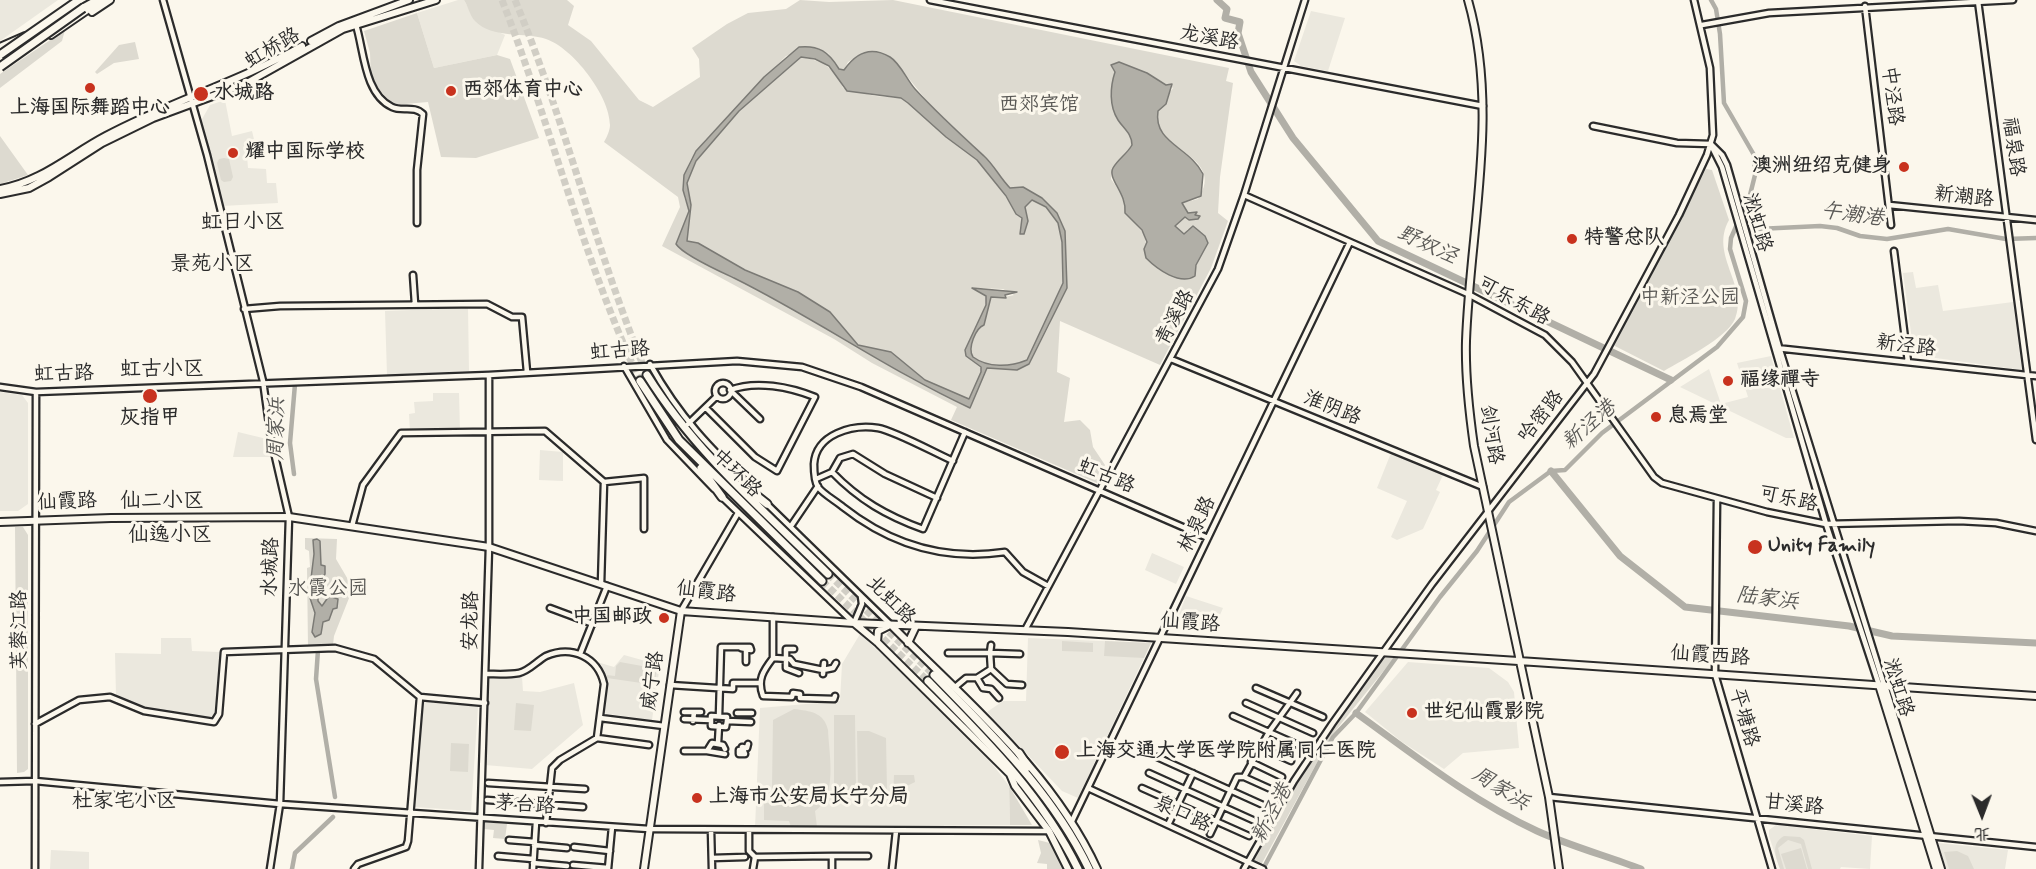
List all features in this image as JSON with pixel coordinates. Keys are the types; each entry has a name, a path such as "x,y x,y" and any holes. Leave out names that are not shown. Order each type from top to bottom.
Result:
{"highway":[{"path":"0,56 77,0"},
{"path":"2,67 83,8 98,0"},
{"name":"中环路","path":"647,375 667,406 714,462 828,574"},
{"name":"中环路","path":"640,381 683,445 822,581"},
{"path":"683,445 722,497"},
{"path":"714,462 767,504"},
{"path":"1054,806 1018,761 931,678 1011,766 1047,814 1077,869"},
{"path":"1019,753 1054,806 1089,869"}],"main road":[{"path":"77,0 0,56 2,67 110,0"},
{"path":"60,29 98,0"},
{"name":"虹桥路","path":"0,194 29,188 102,143 264,67 339,26 409,0"},
{"name":"虹桥路","path":"0,189 30,181 105,136 192,101 245,84 306,48 357,25 436,0"},
{"name":"剑河路","path":"1468,0 1481,64 1483,106 1466,340 1467,393 1483,487 1519,663 1550,797 1559,869"},
{"path":"0,47 28,35"},
{"name":"仙霞路","path":"0,522 289,518 489,547 681,610 854,623 1025,630 1382,654"},
{"name":"威宁路","path":"644,869 681,610"},
{"name":"北虹路","path":"854,623 876,641 1004,767 1049,831 1068,869"},
{"path":"876,641 878,631 891,625"},
{"name":"北虹路","path":"891,625 1019,753 1055,795 1072,821 1097,869"},
{"path":"908,642 916,626"},
{"name":"仙霞西路","path":"1382,654 2036,696"},
{"name":"淞虹路","path":"1881,685 1936,869"},
{"name":"淞虹路","path":"1927,836 1941,869"}],"street":[{"name":"水城路","path":"163,0 192,101 263,381 271,439 289,518 280,804 270,869"},
{"name":"龙溪路","path":"930,0 1483,106"},
{"name":"青溪路","path":"1025,630 1218,269 1244,195 1305,0"},
{"name":"哈密路","path":"1244,869 1251,863 1294,781 1382,654 1587,384 1679,215 1711,144 1712,93 1702,25 1695,0"},
{"path":"1702,25 1768,13 1865,6 2013,0"},
{"name":"福泉路","path":"1978,1 2036,440"},
{"name":"中泾路","path":"1865,6 1891,225"},
{"path":"357,25 370,81 378,95 390,106 415,109 423,114 417,170 417,223"},
{"path":"1593,126 1677,143 1711,144"},
{"name":"淞虹路","path":"1711,144 1733,197 1826,524 1856,606 1881,685"},
{"name":"可乐东路","path":"1244,195 1470,295 1545,335 1564,351 1587,384"},
{"name":"新潮路","path":"1889,205 2036,220"},
{"name":"林泉路","path":"1072,821 1350,242"},
{"path":"1894,251 1908,362"},
{"path":"413,275 415,304"},
{"path":"244,309 280,306 488,304 512,317 522,317 527,372"},
{"name":"淞虹路","path":"1776,348 1833,524 1856,606"},
{"name":"新泾路","path":"1776,348 2036,376"},
{"name":"淮阴路","path":"1171,358 1483,487"},
{"name":"虹古路","path":"0,387 36,392 263,381 489,375 650,364 736,361 802,368 861,387 1208,538"},
{"name":"北虹路","path":"650,364 688,424 711,451 891,625"},
{"name":"北虹路","path":"624,366 667,440 700,478 854,623"},
{"name":"安龙路","path":"479,869 489,547 489,375"},
{"path":"717,396 716,389 721,384 728,385 730,390 760,419"},
{"name":"可乐路","path":"1587,384 1654,477 1662,483 1767,513 1826,524 1959,521 1996,523 2036,531"},
{"path":"706,408 755,457 777,471 815,397 759,385 743,385 730,390 726,398 717,396"},
{"name":"芙蓉江路","path":"35,869 36,392"},
{"path":"688,424 717,396"},
{"path":"953,461 878,428 848,430 834,434 819,448 814,460 818,486 859,520 905,543 955,555 977,556 1005,552 1023,572 1048,586"},
{"path":"352,526 363,485 401,433 545,431 604,482 644,478 644,529"},
{"path":"832,472 852,493 867,504 923,529 965,432"},
{"path":"816,479 832,472 840,458 853,454 885,474 938,498"},
{"path":"580,654 593,624 604,585 604,482"},
{"path":"791,526 818,486"},
{"name":"平塘路","path":"1717,499 1715,674 1772,869"},
{"name":"威宁路","path":"681,610 738,513"},
{"path":"854,623 859,612 861,596"},
{"path":"550,608 593,624"},
{"path":"773,617 773,658 761,672 760,683 763,696 792,697 793,693 800,694 800,698 834,699 835,696"},
{"path":"991,645 991,669 1007,684 1022,685"},
{"path":"718,716 721,647 759,648"},
{"path":"35,724 79,700 110,697 144,711 214,722 219,714 224,652 285,649 335,648 374,659 420,697 485,703"},
{"path":"746,648 746,662"},
{"path":"780,649 794,649"},
{"path":"786,649 786,668 799,674"},
{"path":"486,674 520,673 546,656 564,651 580,654 592,660 604,684 597,738"},
{"path":"948,653 1020,654"},
{"path":"773,658 790,659 797,665 811,664 824,672"},
{"path":"824,663 824,672"},
{"path":"824,672 833,668 836,663"},
{"path":"954,688 966,678 977,678 991,669"},
{"path":"977,678 983,688 992,689 999,698"},
{"path":"670,686 733,689 733,683 760,683"},
{"path":"1256,688 1323,717"},
{"path":"1244,777 1269,732 1297,693"},
{"path":"354,869 358,864 406,847 411,814 420,697"},
{"path":"1245,703 1313,733"},
{"path":"684,712 701,712"},
{"path":"693,721 694,712"},
{"path":"737,713 752,713"},
{"path":"744,714 744,723"},
{"path":"711,716 727,717 726,727 711,726 711,720 711,716"},
{"path":"1233,716 1305,748"},
{"path":"600,718 664,726"},
{"path":"684,719 711,720"},
{"path":"727,721 751,722"},
{"path":"719,725 718,743 725,752"},
{"path":"546,823 552,768 560,760 597,738 649,745"},
{"path":"709,751 712,743 718,743"},
{"path":"684,751 740,751 742,747 747,748 748,744"},
{"path":"1260,747 1291,761"},
{"path":"1157,757 1263,805"},
{"path":"1251,762 1282,777"},
{"path":"1149,773 1255,821"},
{"path":"1168,825 1193,773"},
{"path":"1210,834 1221,806 1237,777 1244,777 1275,791"},
{"name":"茅台路","path":"0,782 35,781 280,804 649,829 1049,831"},
{"path":"488,783 585,789"},
{"name":"泉口路","path":"1088,788 1263,869"},
{"path":"1142,788 1249,836"},
{"name":"甘溪路","path":"1550,797 2036,847"},
{"path":"487,800 583,807"},
{"path":"533,864 536,822"},
{"path":"498,856 533,864 608,868 612,827"},
{"path":"711,830 712,869"},
{"path":"749,830 749,851 755,856 868,856"},
{"path":"892,869 896,831"},
{"path":"508,840 567,848"},
{"path":"574,847 610,851"},
{"path":"753,869 755,856"},
{"path":"832,856 832,869"},
{"path":"712,858 745,857"}],"shaded area":[{"path":"0,0 58,0 0,41"},
{"path":"464,0 476,21 505,35 497,55 434,68 417,13"},
{"path":"1311,11 1345,18 1328,71 1301,66 1294,61"},
{"path":"799,47 812,47 823,51 839,69 844,70 864,53 883,53 897,63 915,89 988,160 1010,188 1023,187 1042,198 1057,213 1065,231 1067,288 1029,364 1017,370 987,368 970,408 910,377 794,310 703,263 676,244 689,211 683,190 684,175 696,151 764,77","holes":["801,57 815,59 829,66 847,91 901,98 977,160 1006,196 1016,214 1022,218 1020,234 1024,234 1028,221 1025,207 1032,200 1046,207 1058,223 1062,242 1063,283 1027,360 1014,364 992,365 973,357 971,353 973,339 984,325 991,297 1006,298 1005,295 1017,292 972,288 986,296 986,305 965,350 966,356 981,367 969,399 925,380 891,352 858,345 830,312 798,292 745,270 698,243 687,241 691,205 687,183 696,161 739,111"]},
{"path":"1119,62 1147,73 1166,85 1172,84 1166,104 1158,111 1161,131 1190,157 1203,174 1201,196 1182,203 1188,213 1197,212 1195,215 1200,216 1198,219 1189,220 1185,217 1175,226 1184,234 1193,226 1205,236 1208,243 1196,265 1195,276 1189,279 1169,275 1146,258 1144,249 1147,242 1142,230 1125,213 1123,199 1113,177 1113,168 1132,145 1129,135 1115,115 1112,103 1111,90 1115,72 1111,65"},
{"name":"耀中国际学校","path":"225,100 232,136 252,131 257,152 247,156 248,168 266,169 267,183 276,183 278,203 222,206 201,121 210,105"},
{"path":"1913,272 1916,288 1938,285 1943,311 2013,302 2022,370 1914,355 1903,273"},
{"path":"468,308 469,371 387,375 385,311"},
{"path":"1771,356 1794,438 1786,438 1680,387 1709,369 1721,404 1748,397 1737,363"},
{"path":"0,392 22,395 28,403 28,504 18,511 0,511"},
{"path":"433,393 459,393 460,431 410,431 409,414 415,413 414,402 433,401"},
{"path":"238,432 267,439 271,457 233,457"},
{"path":"540,450 563,452 563,481 539,480"},
{"path":"1391,453 1443,475 1436,490 1440,492 1423,529 1397,540 1391,537 1407,501 1377,488"},
{"path":"313,540 320,541 321,565 325,566 325,574 318,585 318,601 322,606 329,596 338,599 337,608 333,609 329,620 323,622 321,634 315,637 312,632 315,613 309,595 314,554"},
{"path":"1152,553 1184,567 1176,584 1145,570"},
{"path":"1186,596 1223,608 1213,631 1174,628"},
{"path":"860,634 975,741 1009,786 1010,825 755,828 760,708 840,701 842,664"},
{"path":"161,638 191,638 192,651 220,652 217,717 212,721 141,708 116,695 115,653 161,654"},
{"name":"上海交通大学医学院附属同仁医院","path":"1028,638 1151,643 1078,798 1062,791 987,712 1003,701 1026,701"},
{"path":"624,655 660,665 652,720 602,713 605,682 597,662 614,667"},
{"path":"1408,662 1489,668 1508,682 1514,692 1519,748 1463,753 1444,769 1402,742 1365,712"},
{"path":"487,677 522,677 523,691 540,692 574,683 583,725 532,769 485,765"},
{"path":"423,699 478,707 471,811 415,807"},
{"path":"1776,825 1872,836 1870,869 1841,867 1840,869 1780,869 1769,836 1769,830"},
{"path":"1938,843 2008,850 2005,869 1946,869"},
{"path":"51,850 89,852 89,869 50,869"}],"green space":[{"name":"西郊宾馆","path":"464,0 567,0 574,6 568,25 591,41 639,100 653,107 700,77 699,59 692,48 727,24 748,13 786,9 800,0 829,2 893,0 1229,68 1226,81 1233,83 1220,177 1218,213 1228,221 1211,268 1160,365 1060,321 1057,372 1070,378 1064,422 1080,420 1090,430 1093,447 1105,465 1097,483 951,420 957,407 872,363 834,339 662,246 680,207 678,197 604,142 610,127 608,113 597,87 588,74 567,52 546,39 500,33 482,27 473,19","holes":["815,47 828,53 839,69 844,70 848,62 872,51 892,58 932,107 985,157 1003,183 1010,188 1036,194 1063,225 1067,279 1049,326 1029,364 987,368 970,408 911,378 768,295 695,258 676,244 689,211 684,197 684,175 691,159 705,140 786,56","1119,62 1147,73 1173,88 1158,108 1157,124 1163,134 1195,161 1203,171 1205,184 1198,199 1182,203 1187,213 1199,216 1189,220 1185,216 1175,226 1184,234 1188,229 1198,231 1206,237 1205,247 1193,278 1181,279 1150,262 1144,234 1126,213 1125,199 1111,179 1112,170 1132,145 1131,137 1119,120 1115,105 1114,83"]},
{"name":"西郊体育中心","path":"417,13 434,68 497,55 510,59 539,138 476,158 441,157 428,102 393,105 371,80 370,53 364,31"},
{"path":"65,30 62,41 0,88 0,74"},
{"path":"135,42 139,59 114,63 97,74 95,72 119,45"},
{"name":"西郊宾馆","path":"801,57 827,66 837,76 843,88 875,96 901,98 908,103 946,137 977,160 1022,218 1024,228 1027,214 1025,207 1033,200 1046,207 1058,223 1062,242 1063,286 1027,360 1014,364 992,365 973,357 970,347 991,297 1014,295 1003,289 973,288 986,296 986,305 965,350 971,360 981,368 969,399 925,380 890,352 858,345 830,312 798,292 745,270 698,243 687,241 691,205 687,183 696,161 739,111"},
{"path":"0,136 28,175 0,184"},
{"path":"219,159 229,159 233,177 231,181 221,180 217,163"},
{"name":"中新泾公园","path":"1706,169 1712,170 1729,220 1724,233 1723,245 1737,294 1738,306 1735,319 1723,334 1664,371 1611,344"},
{"path":"15,527 23,527 28,535 28,769 17,773"},
{"name":"水霞公园","path":"305,538 337,539 336,559 353,588 334,636 333,645 308,647 307,568 310,567 309,551 305,549"},
{"path":"1062,641 1093,643 1093,652 1062,651"},
{"path":"1105,641 1151,643 1144,658 1104,656"},
{"path":"1383,657 1394,658 1332,735 1261,865 1254,861 1291,792"},
{"path":"620,662 653,668 656,673 655,685 607,678 607,675 615,676 616,666"},
{"path":"516,703 534,705 531,731 514,730"},
{"path":"794,709 820,716 828,730 829,785 827,795 815,811 817,827 791,827 789,821 764,820 764,803 771,803 771,796 776,796 772,787 773,720"},
{"path":"834,715 855,715 856,790 834,790"},
{"path":"857,731 869,731 886,738 887,790 858,790"},
{"path":"451,743 469,744 468,772 450,771"},
{"path":"894,775 914,775 915,782 903,788 893,798"},
{"path":"1009,786 1032,825 1010,825"},
{"path":"485,822 507,824 505,839 493,838 494,830 484,829"},
{"path":"1784,836 1800,837 1804,840 1812,869 1808,869 1801,844 1788,840 1778,848 1784,869 1780,869 1776,847"},
{"path":"1038,840 1050,843 1064,869 1047,869 1047,864 1037,863 1041,853"},
{"path":"1801,848 1807,869 1786,869 1781,854"},
{"path":"1957,851 1968,856 1974,869 1949,869 1944,852"}],"waterway":[{"name":"野奴泾","path":"1217,0 1227,9 1225,18 1240,22 1238,33 1251,72 1293,138 1378,241 1671,380"},
{"name":"新泾港","path":"1263,869 1333,737 1356,713 1440,597 1477,551 1509,502 1551,471 1565,470 1602,433 1717,347 1743,317 1746,301 1730,249 1731,238 1750,195 1755,175 1754,155 1724,103 1720,34 1716,9 1711,0"},
{"name":"午潮港","path":"1737,230 1820,226 1837,228 1860,236 1887,239 1948,229 2006,239 2036,238"},
{"name":"周家浜","path":"294,474 290,443 295,384"},
{"name":"陆家浜","path":"1551,471 1620,556 1685,607 1849,626 1892,636 2036,643"},
{"path":"318,650 316,679 335,797"},
{"name":"周家浜","path":"1356,713 1489,806 1537,831 1641,869"},
{"path":"292,869 295,853 333,817"}],"tunnel":[{"path":"502,0 601,288 640,381"},
{"path":"515,0 550,93 612,282 647,375"},
{"path":"828,574 934,675"},
{"path":"822,581 928,681"}],"place":[{"name":"上海国际舞蹈中心","path":"90,88"},
{"name":"西郊体育中心","path":"451,91"},
{"name":"水城路","path":"201,94"},
{"name":"耀中国际学校","path":"233,153"},
{"name":"澳洲纽绍克健身","path":"1904,167"},
{"name":"特警总队","path":"1572,239"},
{"name":"福缘禪寺","path":"1728,381"},
{"name":"灰指甲","path":"150,396"},
{"name":"息焉堂","path":"1656,417"},
{"name":"Unity Family","path":"1755,547"},
{"name":"中国邮政","path":"664,618"},
{"name":"世纪仙霞影院","path":"1412,713"},
{"name":"上海交通大学医学院附属同仁医院","path":"1062,752"},
{"name":"上海市公安局长宁分局","path":"697,798"}],"district":[{"name":"虹日小区","path":"243,224"},
{"name":"景苑小区","path":"212,266"},
{"name":"虹古小区","path":"162,371"},
{"name":"仙二小区","path":"162,503"},
{"name":"仙逸小区","path":"170,537"},
{"name":"杜家宅小区","path":"124,803"}]}
